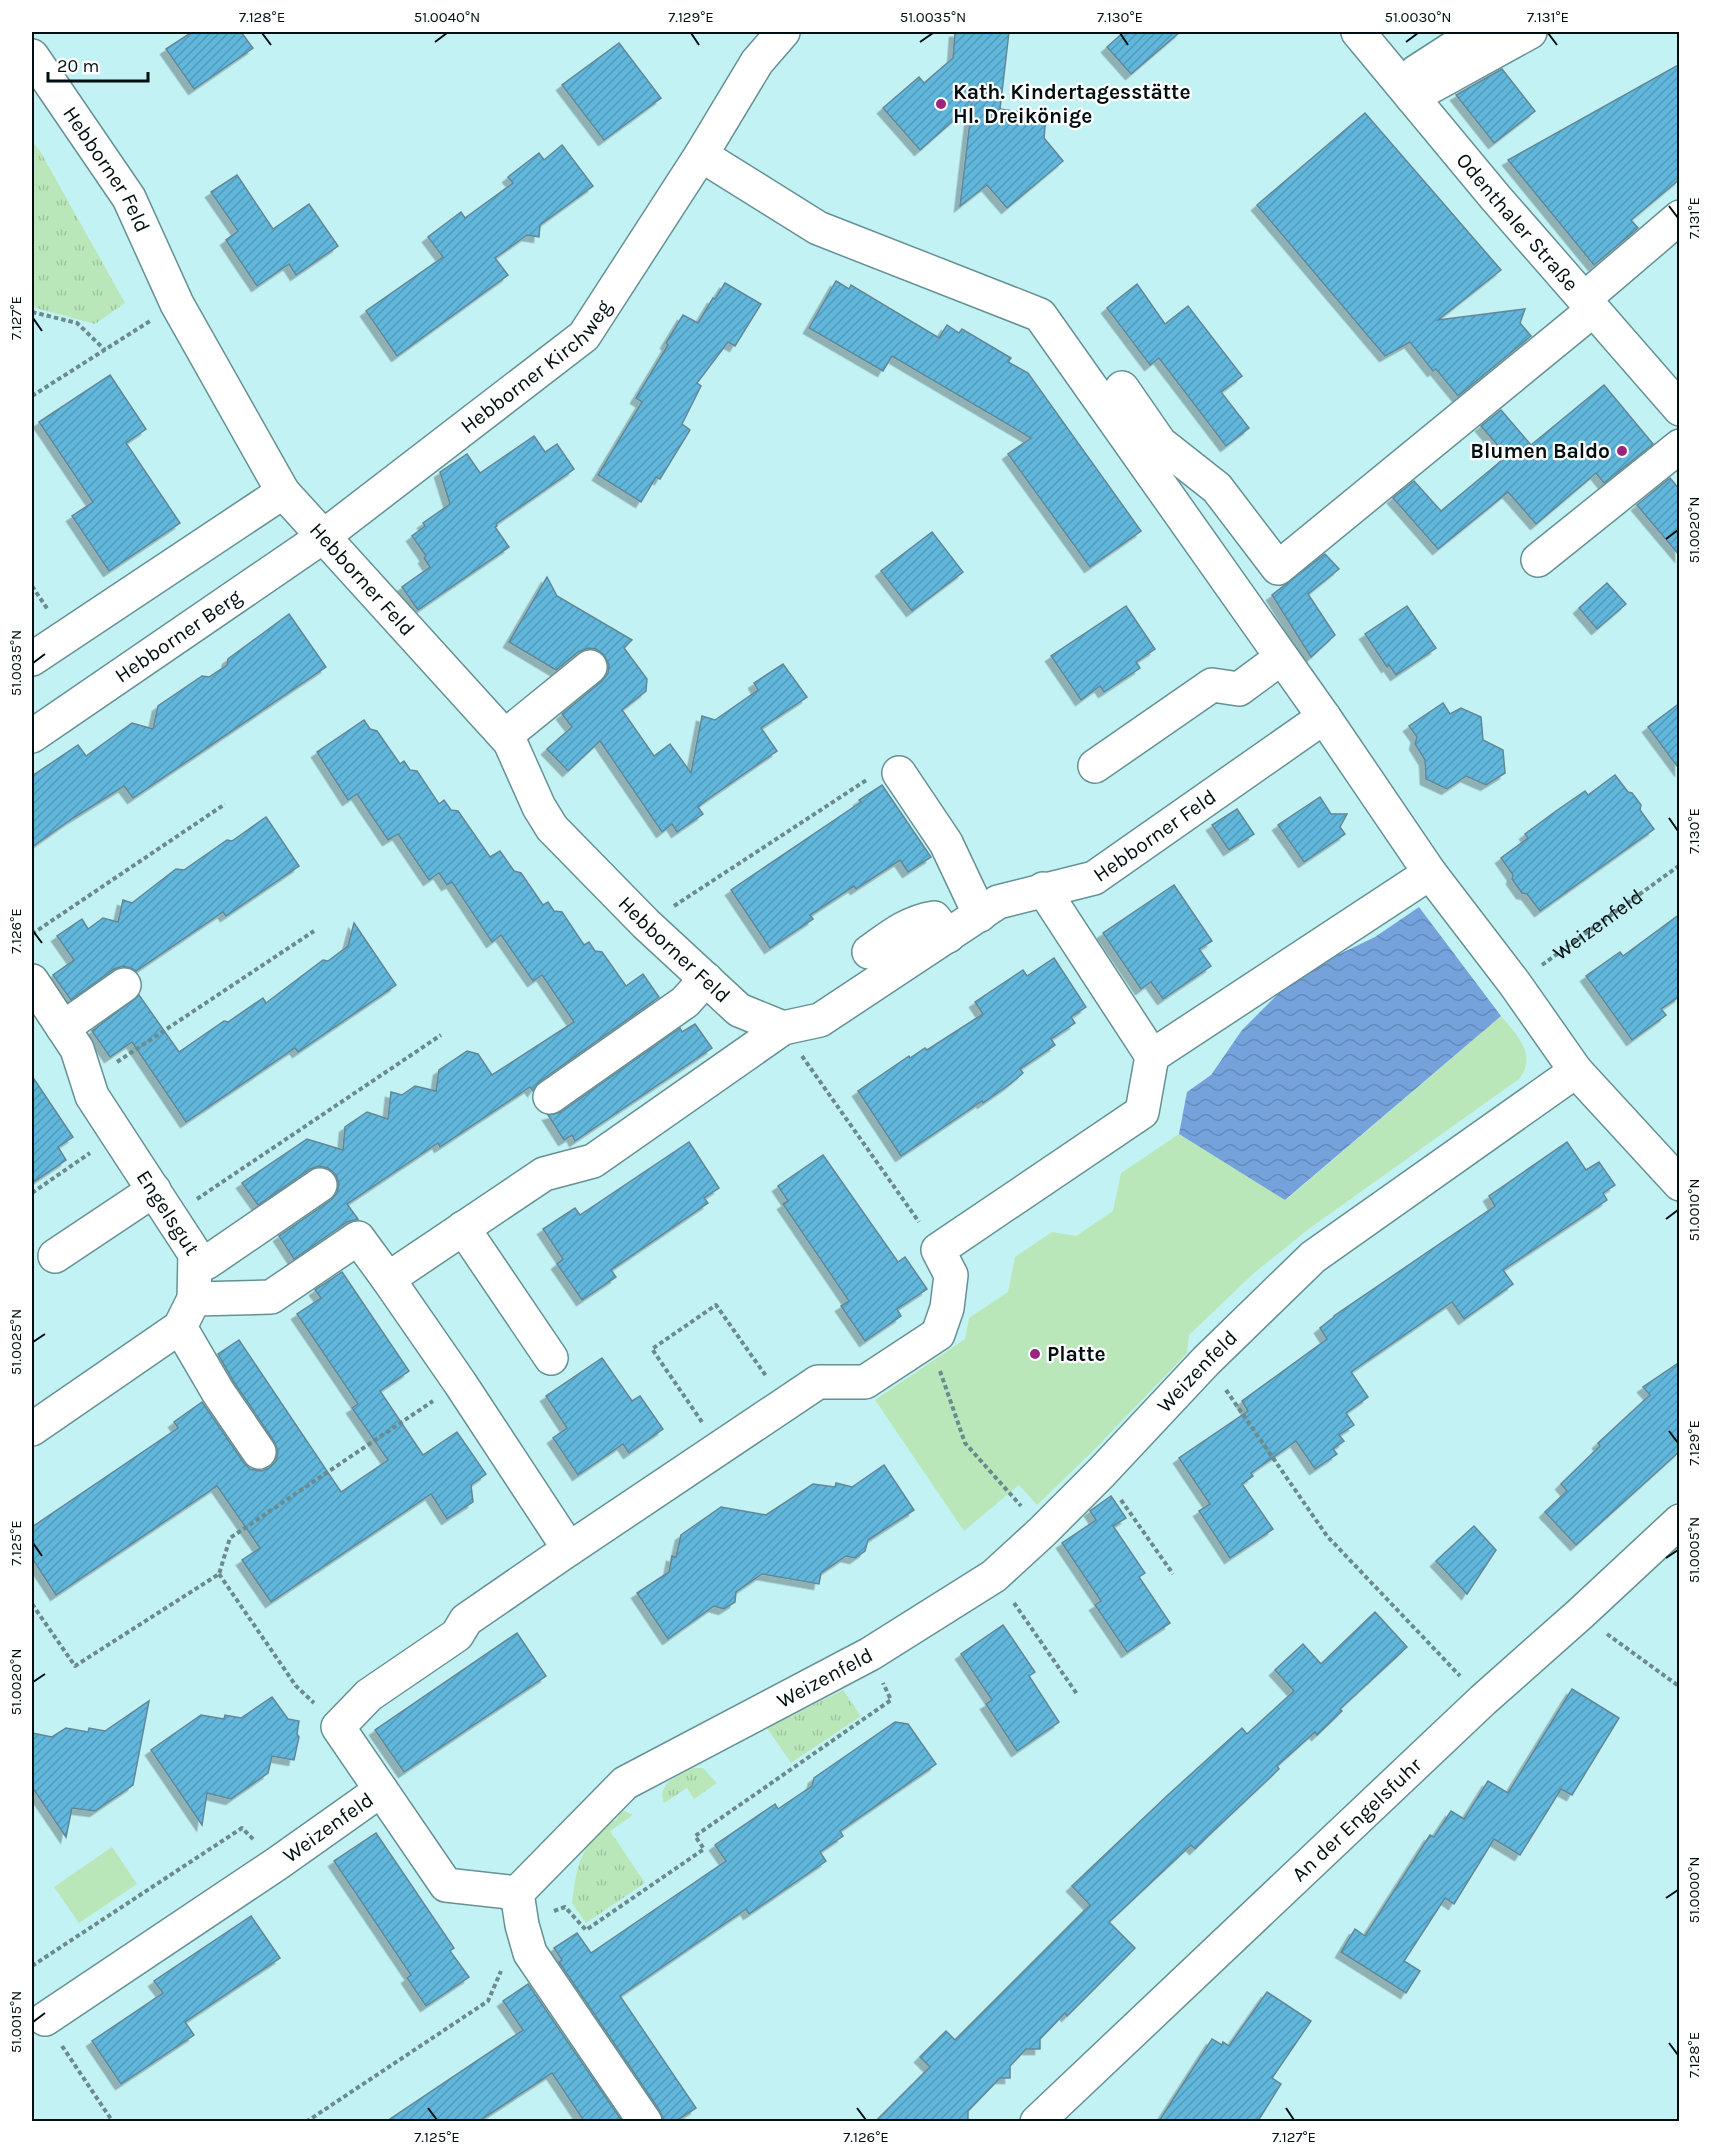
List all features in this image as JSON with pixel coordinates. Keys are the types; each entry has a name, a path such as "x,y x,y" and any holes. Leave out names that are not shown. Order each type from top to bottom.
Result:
{"street":[{"name":"Hebborner Kirchweg","path":"324,536 584,336 701,155 757,62 783,32"},
{"name":"Odenthaler Straße","path":"1358,32 1588,305 1680,409"},
{"path":"1406,90 1478,32"},
{"path":"1406,90 1530,32"},
{"name":"Hebborner Feld","path":"32,56 129,198 177,304 283,492 510,742 539,807 552,828 646,924 740,1010 783,1028"},
{"path":"701,155 818,228 1040,315 1324,717 1430,873 1515,984 1576,1071 1673,1164"},
{"path":"1122,388 1160,443 1217,488 1278,568 1588,305 1680,217"},
{"path":"1538,560 1680,446"},
{"path":"32,659 283,492"},
{"name":"Hebborner Berg","path":"32,736 324,536"},
{"path":"1095,766 1212,685 1239,689 1281,658"},
{"path":"505,736 590,667"},
{"name":"Hebborner Feld","path":"388,1279 544,1174 593,1161 783,1028 820,1020 998,902 1094,878 1324,717"},
{"path":"899,773 946,843 980,915"},
{"path":"1152,1056 1430,873"},
{"path":"381,1790 338,1727 369,1695 457,1635 466,1620 818,1382 865,1382 938,1334 947,1308 951,1275 938,1250 1142,1112 1152,1056 1043,889"},
{"path":"869,952 906,926 923,920 934,918 948,936"},
{"path":"550,1097 685,1002 706,979"},
{"name":"Engelsgut","path":"32,981 77,1048 92,1096 195,1254 195,1299 180,1327 32,1428"},
{"path":"63,1028 124,985"},
{"name":"Weizenfeld","path":"45,2019 278,1863 381,1790 446,1885 517,1893 625,1783 870,1654 994,1576 1101,1473 1206,1361 1312,1257 1576,1071"},
{"path":"195,1263 206,1263 320,1185"},
{"path":"55,1256 163,1203"},
{"path":"463,1228 551,1358"},
{"path":"195,1299 271,1297 358,1238 460,1383 569,1549"},
{"path":"180,1327 218,1392 259,1452"},
{"name":"An der Engelsfuhr","path":"1037,2121 1483,1700 1680,1521"},
{"path":"517,1893 522,1925 530,1953 645,2121"}],"path":[{"path":"32,396 177,304"},
{"path":"32,312 77,323 105,350"},
{"path":"646,924 872,776 899,773"},
{"path":"32,934 225,804"},
{"name":"Weizenfeld","path":"1515,984 1680,865"},
{"path":"87,1082 314,931"},
{"path":"783,1028 938,1250"},
{"path":"163,1203 441,1035"},
{"path":"32,1193 117,1134"},
{"path":"719,1447 652,1349 716,1305 785,1403"},
{"path":"938,1334 933,1349 947,1396 965,1443 1043,1531"},
{"path":"1206,1361 1327,1536 1483,1700"},
{"path":"32,1604 75,1666 219,1574 230,1538 460,1383"},
{"path":"1101,1473 1173,1574"},
{"path":"219,1574 296,1686 338,1727"},
{"path":"994,1576 1077,1694"},
{"path":"1580,1614 1680,1687"},
{"path":"306,2121 488,2001 522,1925 565,1907 586,1929 704,1849 695,1836 891,1700 870,1654"},
{"path":"32,1966 242,1828 278,1863"},
{"path":"45,2019 113,2121"}],"green space":[{"path":"32,141 40,151 125,303 95,324 32,307"},
{"path":"1501,1016 1519,1038 1526,1054 1524,1070 1519,1079 1310,1228 1254,1273 1189,1335 1187,1353 1093,1451 1037,1505 1019,1485 964,1531 875,1400 965,1339 969,1318 1008,1292 1015,1257 1052,1232 1076,1236 1113,1211 1121,1173 1179,1134 1286,1200"},
{"path":"843,1690 861,1716 791,1763 767,1728"},
{"path":"693,1768 703,1768 717,1783 694,1799 687,1788 664,1803 662,1796 666,1785 675,1777"},
{"path":"624,1811 633,1815 610,1831 645,1883 586,1923 572,1903 578,1867 586,1849 599,1830 609,1820 616,1821 620,1812"},
{"path":"112,1847 137,1884 79,1923 54,1887"}],"water":[{"path":"1419,907 1501,1016 1285,1200 1179,1134 1187,1092 1211,1075 1242,1030 1280,992 1325,961 1375,937"}],"building":[{"path":"192,32 241,32 253,48 194,89 166,49"},
{"path":"955,32 1009,32 1000,109 1046,116 1044,138 1063,161 1007,208 987,185 960,206 972,104 920,150 883,108 919,77 924,83 953,58"},
{"path":"1124,32 1180,32 1131,74 1107,47"},
{"path":"619,43 661,98 604,140 562,85"},
{"path":"1680,64 1680,179 1631,220 1638,228 1594,265 1508,160"},
{"path":"1502,69 1535,111 1494,143 1456,95"},
{"path":"1365,113 1501,270 1438,320 1525,309 1520,323 1531,336 1458,396 1436,369 1433,371 1410,342 1385,356 1257,205"},
{"path":"562,145 593,186 540,225 539,237 527,235 495,258 508,275 397,356 366,311 443,257 428,237 461,212 465,218 513,183 508,177 539,153 544,160"},
{"path":"237,175 273,229 309,204 338,246 296,275 289,264 257,286 226,240 238,231 211,192"},
{"path":"836,281 849,289 851,285 939,338 947,325 959,333 962,329 1011,358 1008,362 1028,373 1141,531 1090,567 1008,454 1031,438 892,356 883,371 809,328"},
{"path":"725,283 761,304 735,346 728,342 697,383 701,386 682,424 690,430 660,479 656,477 641,502 598,475 642,402 636,398 683,315 698,323"},
{"path":"1137,284 1165,324 1188,306 1242,376 1221,392 1249,428 1226,446 1159,358 1150,365 1107,308"},
{"path":"110,375 146,429 126,443 180,523 109,571 72,516 93,502 39,422"},
{"path":"1604,385 1653,444 1604,483 1596,473 1536,524 1508,492 1438,549 1393,498 1414,481 1441,511 1507,456 1481,426 1501,410 1531,445"},
{"path":"534,436 545,452 557,444 574,469 496,524 495,527 509,547 418,610 402,587 430,567 424,558 426,556 412,536 425,526 423,523 450,504 440,472 467,454 480,473"},
{"path":"1670,478 1680,490 1680,556 1637,505"},
{"path":"932,532 963,572 912,611 881,571"},
{"path":"1325,554 1339,569 1308,594 1335,635 1311,657 1272,595"},
{"path":"547,577 557,596 632,640 624,648 647,679 646,691 622,710 654,756 670,744 691,773 702,716 715,720 758,690 754,683 783,664 807,697 761,728 777,751 698,807 703,814 677,832 672,824 662,832 600,741 568,771 547,749 572,727 562,714 602,681 608,673 609,665 604,655 596,649 588,648 578,652 556,670 509,642"},
{"path":"1607,583 1626,604 1597,629 1579,608"},
{"path":"1126,606 1155,649 1136,662 1140,668 1104,692 1100,686 1081,700 1051,656"},
{"path":"1407,606 1436,648 1396,675 1389,665 1387,667 1365,634"},
{"path":"289,614 326,667 133,798 124,786 32,847 32,776 78,745 86,756 132,723 153,729 158,706 202,676 209,677 227,665 228,659"},
{"path":"1443,703 1450,714 1461,708 1481,717 1483,740 1503,750 1505,773 1486,785 1466,776 1447,789 1426,779 1425,760 1415,744 1417,737 1409,726"},
{"path":"1680,703 1680,770 1648,727"},
{"path":"364,720 370,729 377,731 400,764 404,761 410,770 417,771 439,804 444,800 451,810 458,811 490,857 500,851 514,871 521,873 543,905 548,902 554,911 562,912 584,945 589,942 595,951 602,952 626,986 643,974 659,997 539,1082 533,1091 530,1087 440,1147 438,1143 347,1204 358,1219 347,1222 294,1259 279,1236 331,1200 337,1193 339,1184 336,1175 328,1168 319,1166 310,1169 258,1205 242,1183 307,1139 343,1150 345,1127 367,1112 388,1119 391,1092 402,1095 415,1086 436,1091 439,1070 467,1051 478,1054 492,1075 574,1022 542,975 533,981 501,935 492,942 452,882 447,885 439,873 429,880 398,834 388,840 357,794 348,800 317,752"},
{"path":"1615,775 1641,805 1640,810 1654,829 1540,911 1527,894 1522,893 1501,858 1528,838 1525,834 1556,811 1585,791 1588,795"},
{"path":"882,785 931,857 908,872 900,860 856,889 854,886 810,915 813,919 770,948 731,890 861,802 859,800"},
{"path":"1320,797 1331,814 1347,814 1340,827 1345,834 1304,862 1278,825"},
{"path":"1237,809 1254,834 1229,850 1212,825"},
{"path":"266,817 299,866 226,916 223,912 136,971 123,966 114,969 71,1000 53,975 74,960 57,936 82,919 88,929 103,918 118,922 123,900 132,903 176,869 184,870 227,840 232,841"},
{"path":"1174,885 1212,941 1199,949 1211,966 1163,999 1151,982 1141,989 1103,933"},
{"path":"1680,914 1680,996 1661,1009 1666,1015 1632,1040 1586,976 1620,952 1623,956"},
{"path":"354,923 396,985 298,1052 295,1048 186,1122 132,1042 110,1057 92,1031 139,995 179,1052 263,998 266,1003 323,960 328,961 348,946"},
{"path":"1054,958 1086,1007 1071,1017 1075,1023 1051,1039 1055,1045 1020,1069 1023,1073 1010,1084 901,1156 858,1091 909,1056 910,1058 925,1048 927,1050 983,1014 975,1002 1023,970 1027,976"},
{"path":"695,1024 712,1048 575,1141 572,1135 564,1140 548,1115 561,1112 680,1028 682,1032"},
{"path":"32,1076 73,1137 58,1147 66,1160 32,1183"},
{"path":"689,1142 719,1188 704,1198 708,1203 611,1270 616,1277 582,1300 557,1264 563,1259 543,1229 575,1208 580,1215"},
{"path":"1567,1142 1586,1170 1599,1162 1615,1185 1603,1193 1607,1200 1503,1270 1513,1284 1464,1319 1452,1302 1351,1372 1368,1397 1346,1413 1354,1425 1339,1435 1344,1441 1333,1449 1337,1454 1315,1469 1296,1441 1251,1473 1253,1476 1242,1484 1273,1529 1230,1558 1199,1511 1210,1504 1179,1458 1248,1411 1242,1401 1327,1339 1320,1328 1334,1316 1495,1206 1489,1196"},
{"path":"823,1155 898,1262 905,1257 927,1289 897,1309 901,1316 865,1341 841,1306 849,1301 783,1204 788,1201 778,1186"},
{"path":"342,1272 409,1371 380,1391 423,1455 457,1432 486,1474 471,1485 473,1502 447,1519 431,1494 271,1602 242,1560 260,1548 217,1486 56,1595 32,1558 32,1527 178,1428 174,1422 202,1402 250,1469 261,1471 269,1468 276,1461 278,1451 274,1441 218,1354 239,1340 341,1492 388,1460 352,1408 358,1404 297,1314 321,1298 315,1290"},
{"path":"602,1358 632,1401 640,1396 663,1429 629,1453 623,1444 578,1475 553,1438 567,1428 546,1396"},
{"path":"1680,1362 1680,1451 1576,1545 1545,1512 1567,1491 1561,1484 1600,1446 1598,1443 1650,1395 1643,1387"},
{"path":"884,1465 914,1510 868,1540 865,1551 855,1558 846,1556 821,1573 819,1584 762,1574 736,1592 735,1602 724,1609 714,1606 668,1639 637,1593 669,1572 672,1556 676,1557 681,1535 721,1507 766,1515 813,1484 835,1487 836,1483 852,1487"},
{"path":"1111,1496 1126,1518 1113,1526 1145,1573 1139,1577 1170,1623 1127,1652 1095,1605 1101,1601 1062,1543 1096,1520 1090,1511"},
{"path":"1474,1526 1496,1550 1467,1594 1436,1561"},
{"path":"1375,1612 1407,1647 1340,1709 1342,1711 1317,1735 1315,1732 1277,1766 1279,1769 1195,1849 1191,1845 1109,1922 1135,1948 1067,2016 1065,2013 1040,2039 1040,2049 1026,2049 1010,2066 1010,2078 1000,2078 968,2111 968,2121 876,2121 930,2067 920,2057 946,2031 955,2040 1090,1905 1072,1886 1242,1728 1247,1734 1294,1691 1275,1670 1303,1644 1321,1664"},
{"path":"1003,1625 1035,1672 1029,1676 1059,1722 1017,1751 986,1704 992,1700 961,1654"},
{"path":"517,1633 546,1676 404,1772 375,1730"},
{"path":"1572,1689 1619,1718 1572,1795 1561,1789 1520,1855 1494,1839 1454,1904 1445,1898 1404,1961 1420,1971 1406,1993 1341,1952 1355,1929 1365,1936 1430,1835 1434,1837 1451,1811 1464,1819 1488,1781 1508,1793"},
{"path":"272,1697 288,1719 299,1721 297,1734 299,1737 294,1760 272,1756 268,1773 231,1799 207,1793 202,1825 151,1750 201,1715 224,1719 225,1715 241,1718"},
{"path":"149,1701 133,1785 95,1811 72,1808 66,1837 32,1787 32,1733 52,1737 66,1728 88,1732 89,1728 105,1731"},
{"path":"895,1722 908,1724 936,1764 840,1831 843,1836 820,1852 826,1861 749,1914 746,1909 620,1996 696,2108 676,2121 664,2121 660,2111 559,1962 562,1960 554,1948 577,1933 591,1953 726,1861 715,1845 775,1804 778,1809 812,1786 814,1778"},
{"path":"376,1833 454,1948 450,1951 469,1977 426,2006 407,1978 411,1975 334,1861"},
{"path":"251,1916 280,1958 185,2022 194,2035 121,2084 92,2041 163,1993 154,1981"},
{"path":"528,1984 622,2121 584,2121 552,2073 479,2121 387,2121 523,2030 503,2001"},
{"path":"1267,1992 1311,2021 1272,2078 1281,2084 1258,2121 1159,2121 1212,2039 1229,2046"}],"place":[{"name":"Kath. Kindertagesstätte Hl. Dreikönige","path":"941,104"},
{"name":"Blumen Baldo","path":"1622,451"},
{"name":"Platte","path":"1035,1354"}]}
